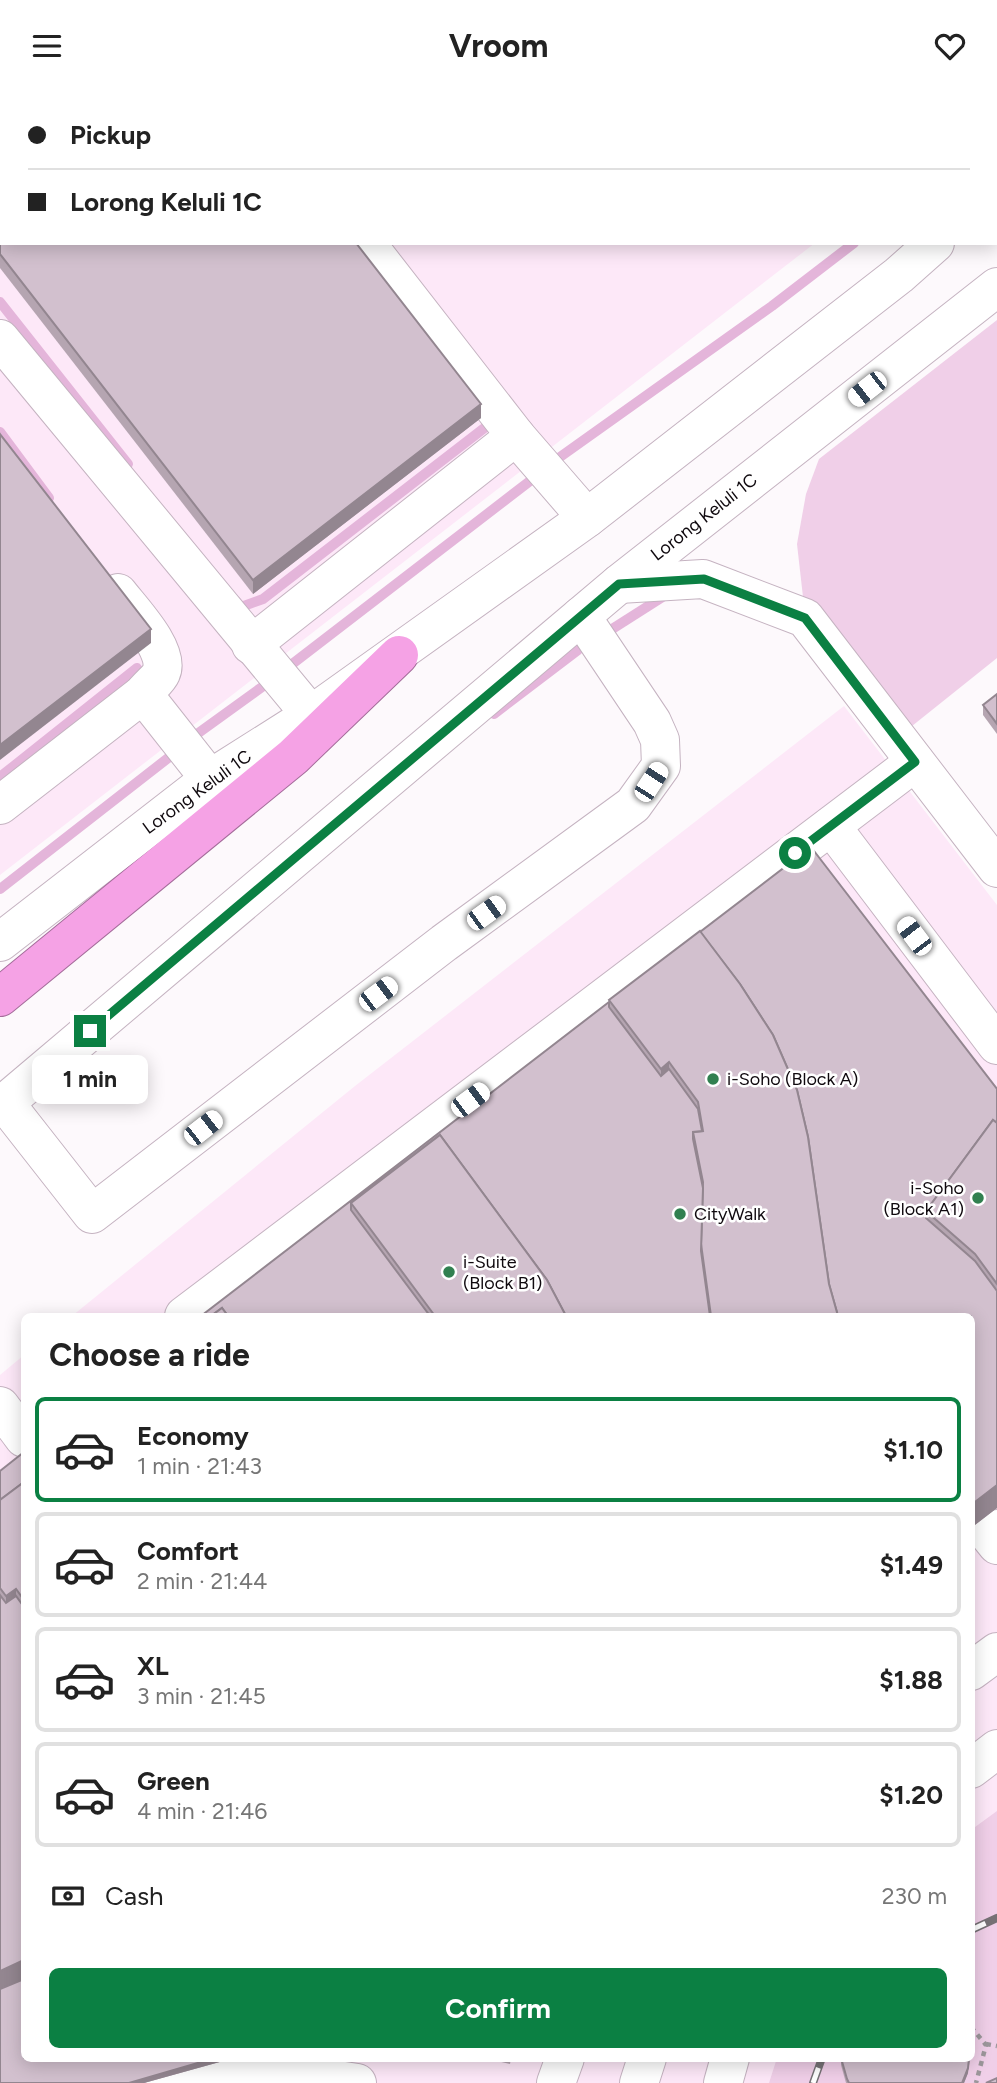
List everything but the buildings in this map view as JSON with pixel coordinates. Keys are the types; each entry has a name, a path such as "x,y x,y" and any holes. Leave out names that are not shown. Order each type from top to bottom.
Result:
{"highway":[{"path":"0,997 293,757 398,655"}],"street":[{"path":"368,245 516,436 587,518"},
{"name":"Lorong Keluli 1C","path":"0,943 210,779 311,715 398,655 587,518 899,275 933,245"},
{"name":"Lorong Keluli 1C","path":"2,1105 619,584 997,287"},
{"path":"0,339 311,715"},
{"path":"251,645 516,436"},
{"path":"0,805 143,694 161,672 163,660 157,644 99,568"},
{"path":"619,584 704,579 805,618 997,869"},
{"path":"2,1105 92,1214 444,943 633,805 661,766 660,740 652,722 582,616"},
{"path":"143,694 210,779"},
{"path":"188,1313 785,876 831,826 915,762"},
{"path":"831,826 997,1045"},
{"path":"0,1406 21,1434"},
{"path":"0,1456 21,1440"},
{"path":"997,1529 989,1535 997,1545"},
{"path":"975,1668 997,1651"},
{"path":"975,1766 997,1749"},
{"path":"556,2083 564,2062"},
{"path":"639,2083 647,2062"},
{"path":"723,2083 729,2062"},
{"path":"119,2065 197,2065 306,2075 357,2083"}],"path":[{"path":"975,2032 986,2045 997,2046"},
{"path":"976,2083 986,2045"}],"shaded area":[{"path":"0,245 812,245 0,875"},
{"path":"997,320 997,658 907,730 803,597 797,544 806,494 819,459"},
{"path":"844,706 997,905 997,2083 0,2083 0,1375 21,1358 21,2062 975,2062 975,1313 76,1313 355,1086"},
{"path":"997,1811 997,2083 769,2083 776,2062 975,2062 975,1827"}],"waterway":[{"path":"551,459 553,462 772,306 851,245"},
{"path":"0,302 128,464"},
{"path":"236,601 241,607 263,599 496,419"},
{"path":"0,432 49,498"},
{"path":"287,668 530,481"},
{"path":"609,631 664,596"},
{"path":"494,714 578,650"},
{"path":"0,777 137,668"},
{"path":"197,734 262,687"},
{"path":"0,889 172,755"}],"railway":[{"path":"975,1928 997,1918"},
{"path":"813,2083 821,2062"}],"place":[{"name":"i-Soho (Block A)","path":"713,1079"},
{"name":"i-Soho (Block A1)","path":"978,1198"},
{"name":"CityWalk","path":"680,1214"},
{"name":"i-Suite (Block B1)","path":"449,1272"}],"route":[{"path":"90,1031 619,584 704,579 805,618 915,762 795,853"}]}
